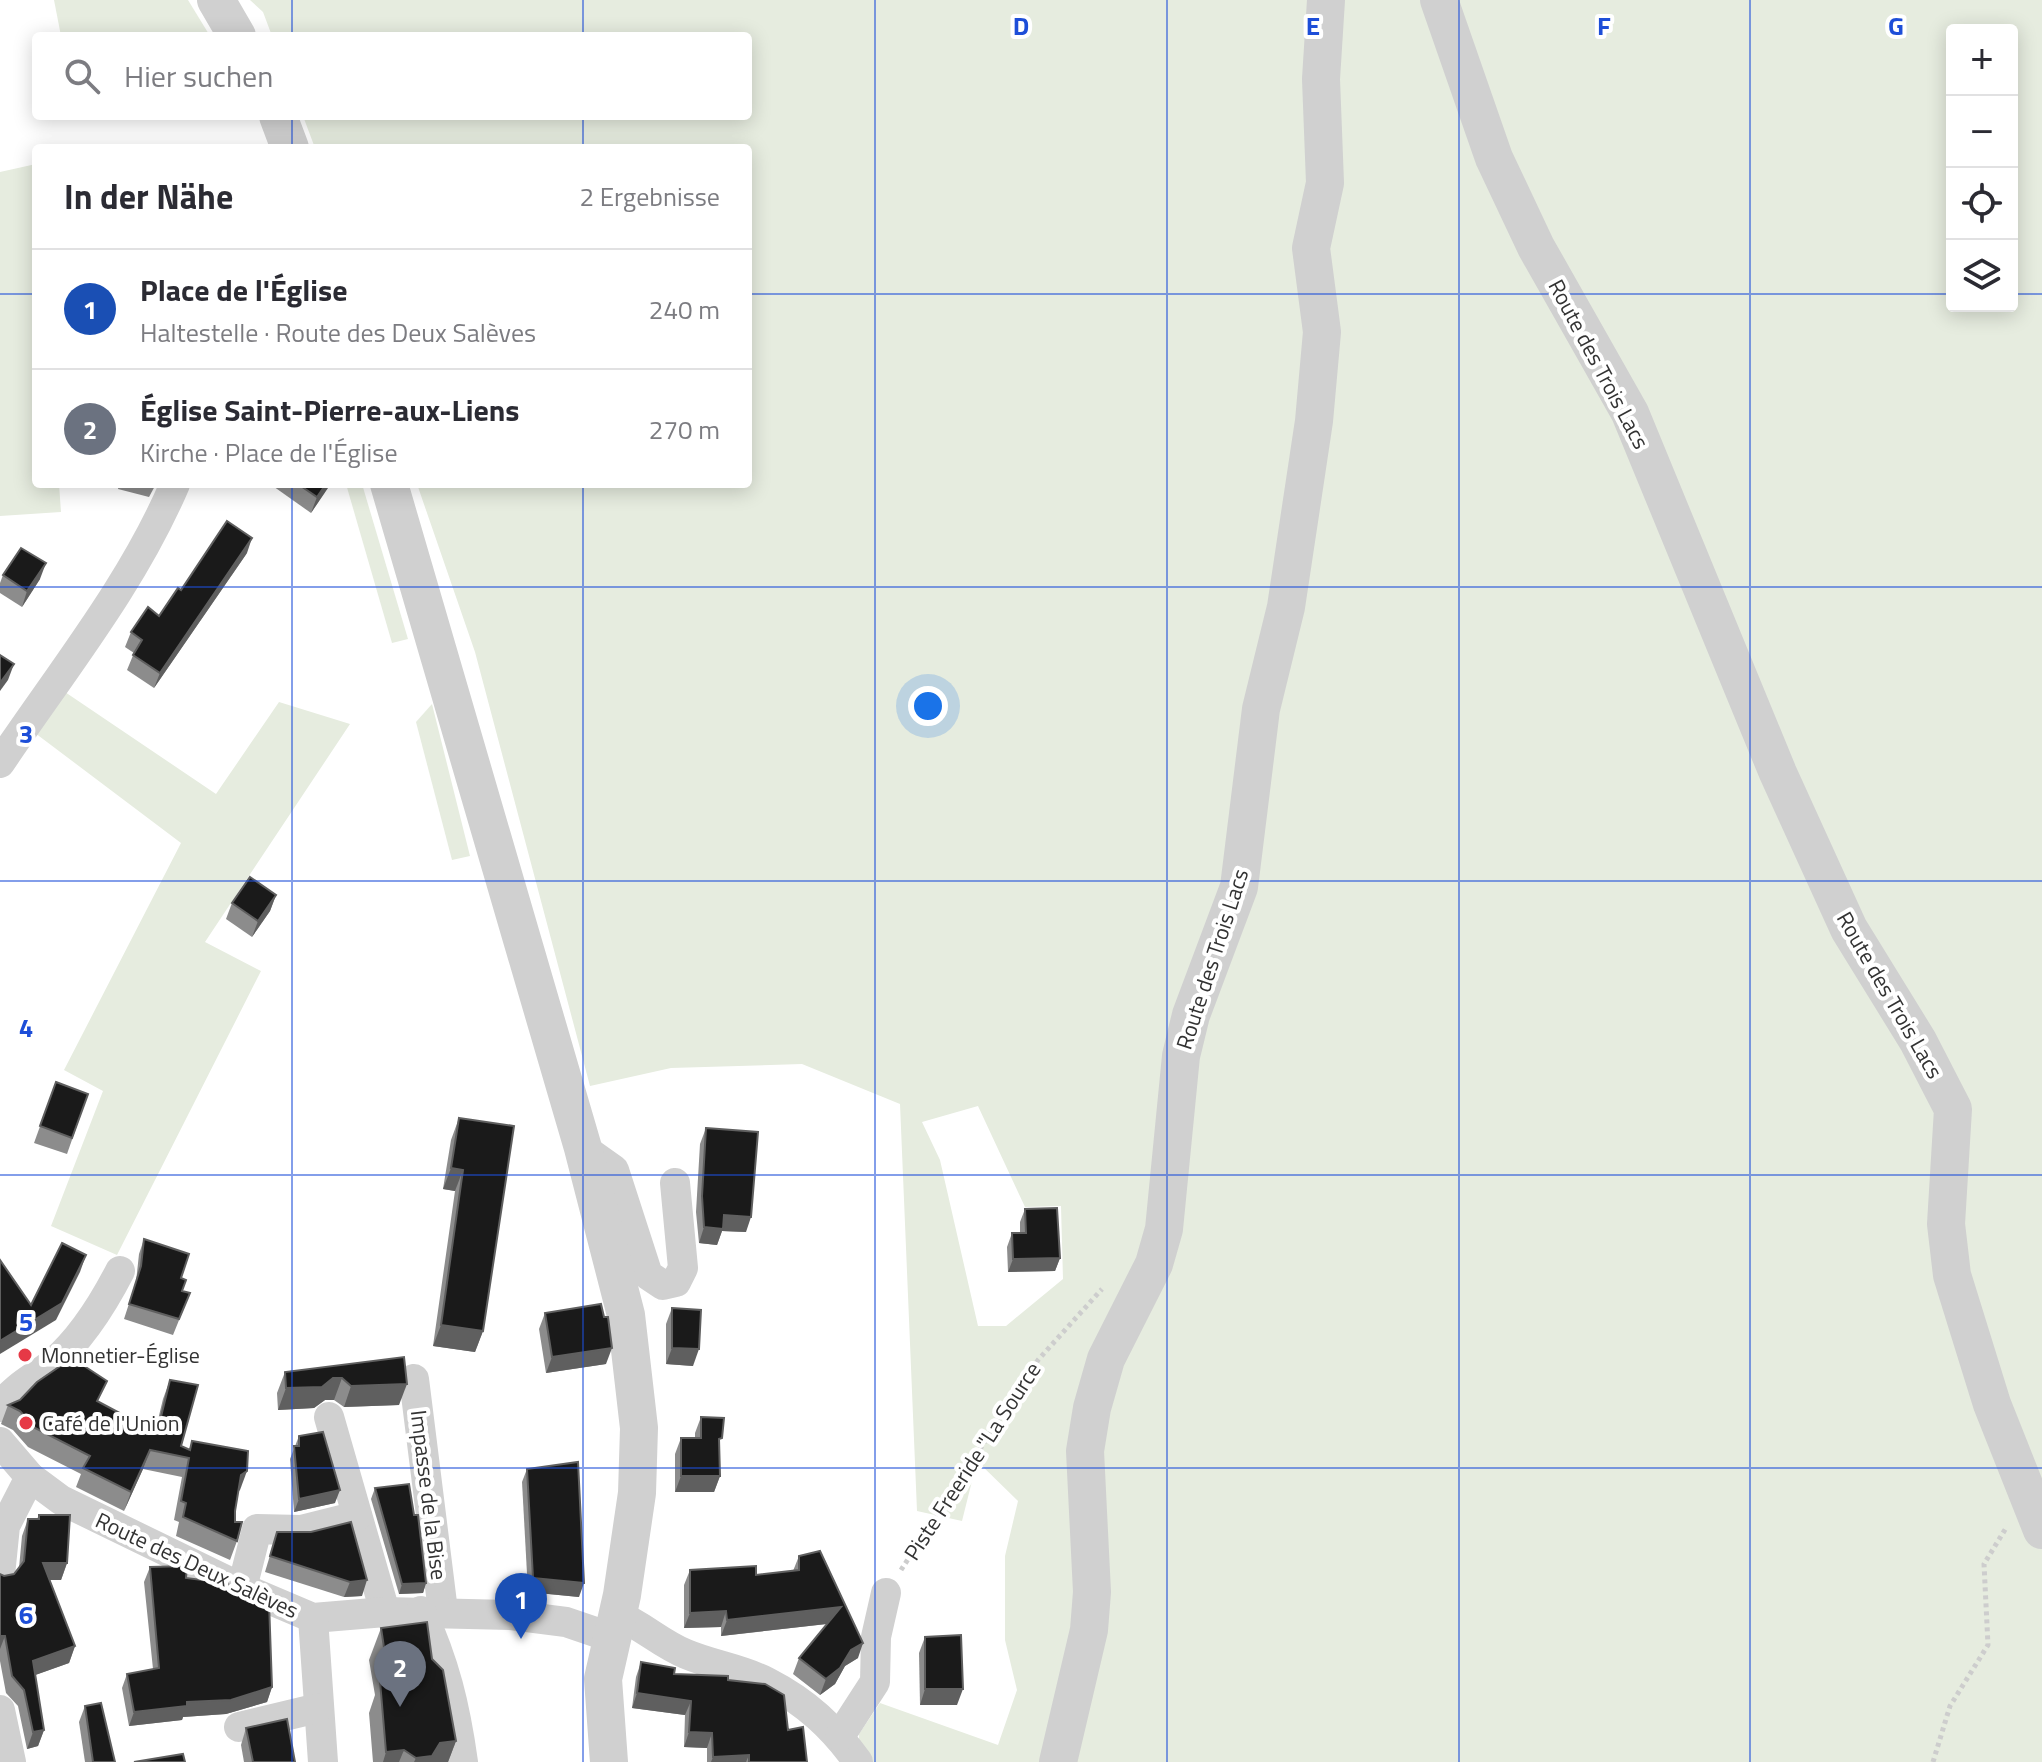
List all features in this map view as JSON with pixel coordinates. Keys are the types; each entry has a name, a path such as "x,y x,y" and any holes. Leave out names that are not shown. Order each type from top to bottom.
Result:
{"street":[{"path":"216,0 235,32"},
{"name":"Route des Trois Lacs","path":"1058,1762 1089,1630 1092,1592 1085,1465 1092,1408 1106,1359 1154,1264 1164,1229 1176,1079 1191,1015 1239,887 1261,709 1288,591 1314,421 1322,332 1311,248 1325,183 1321,79 1326,0"},
{"name":"Route des Trois Lacs","path":"1439,0 1470,98 1494,158 1536,247 1636,425 1778,773 1849,929 1918,1041 1953,1109 1946,1224 1952,1275 1992,1404 2042,1530"},
{"path":"0,763 117,594 158,523 173,488"},
{"path":"390,488 583,1148 626,1315 639,1428 637,1493 603,1679 607,1748"},
{"path":"583,1148 614,1170 648,1275 663,1285 676,1282 683,1268 675,1183"},
{"path":"0,1407 18,1384 54,1362 102,1306 120,1271"},
{"name":"Impasse de la Bise","path":"414,1379 432,1611 448,1677 463,1762"},
{"path":"329,1417 385,1612"},
{"name":"Route des Deux Salèves","path":"0,1442 30,1477 61,1500 242,1588 313,1618 432,1611 613,1626 633,1621 684,1653 766,1681 815,1712 840,1736 858,1762"},
{"path":"0,1575 5,1526 30,1477"},
{"path":"242,1588 257,1529 301,1530 357,1516"},
{"path":"840,1736 875,1682 876,1637 886,1593"},
{"path":"313,1618 323,1762"},
{"path":"239,1727 318,1708"},
{"path":"0,1710 11,1762"}],"path":[{"name":"Piste Freeride \"La Source","path":"886,1593 1038,1360 1106,1285"},
{"path":"1933,1762 1950,1706 1988,1645 1984,1564 2027,1491"}],"shaded area":[{"path":"54,0 188,0 208,32 60,32"},
{"path":"250,0 2042,0 2042,1762 859,1762 859,1734 880,1703 998,1745 1017,1690 1005,1640 1005,1556 1018,1501 977,1461 962,1521 917,1511 900,1104 802,1064 671,1068 590,1086 475,652 418,488 752,488 752,144 314,144 304,120 752,120 752,32 270,32 263,12","holes":["978,1106 1025,1207 1061,1206 1063,1279 1006,1326 978,1326 940,1160 922,1122"]},
{"path":"32,165 32,488 59,488 61,512 0,516 0,172"},
{"path":"347,488 363,488 408,639 392,643"},
{"path":"62,690 216,794 279,702 350,724 205,942 261,971 117,1255 51,1226 103,1091 64,1070 181,843 35,733"},
{"path":"432,704 470,856 452,860 416,722"}],"building":[{"path":"304,488 323,488 317,497"},
{"path":"227,521 252,538 160,673 133,655 142,640 131,632 148,607 159,616 178,588 181,590"},
{"path":"21,548 46,563 27,591 3,575"},
{"path":"0,655 14,664 0,683"},
{"path":"250,877 276,895 258,921 232,903"},
{"path":"56,1082 88,1094 72,1138 40,1126"},
{"path":"459,1118 514,1126 483,1331 441,1325 463,1170 451,1168"},
{"path":"706,1128 758,1132 751,1217 724,1215 723,1229 704,1227 702,1196"},
{"path":"1057,1208 1060,1258 1013,1259 1012,1233 1026,1233 1025,1209"},
{"path":"144,1239 189,1254 181,1278 186,1280 182,1291 190,1293 179,1319 129,1304 141,1266"},
{"path":"62,1243 86,1255 62,1303 0,1341 0,1260 31,1305"},
{"path":"601,1304 604,1317 608,1317 612,1348 552,1357 545,1313"},
{"path":"672,1308 701,1310 699,1349 672,1348"},
{"path":"404,1357 407,1384 351,1386 342,1378 333,1378 322,1387 286,1388 285,1372"},
{"path":"72,1358 107,1381 97,1401 157,1433 170,1380 198,1385 181,1446 190,1450 192,1441 248,1451 247,1471 241,1475 235,1511 235,1522 242,1522 237,1541 183,1517 186,1503 181,1501 189,1458 150,1450 131,1492 83,1468 90,1456 35,1428 20,1411 8,1405 20,1400 37,1382"},
{"path":"701,1417 724,1418 722,1438 719,1439 720,1476 681,1476 681,1438 701,1438"},
{"path":"323,1432 340,1490 299,1499 294,1446 299,1446 299,1436"},
{"path":"578,1462 584,1583 533,1578 527,1469"},
{"path":"409,1484 414,1515 418,1515 426,1583 402,1584 375,1488"},
{"path":"39,1515 70,1515 67,1563 43,1563 75,1646 33,1661 44,1730 33,1732 24,1690 12,1676 5,1636 0,1636 0,1574 14,1574 24,1561 28,1519 39,1519"},
{"path":"351,1522 367,1580 350,1582 270,1556 277,1532 311,1532"},
{"path":"820,1551 863,1643 851,1650 840,1668 826,1679 799,1658 841,1607 727,1620 726,1611 690,1613 690,1570 756,1566 756,1575 799,1570 799,1556"},
{"path":"187,1566 186,1578 225,1583 269,1602 272,1687 231,1700 187,1702 187,1706 134,1712 127,1674 159,1668 150,1567"},
{"path":"427,1622 432,1659 443,1670 456,1741 440,1743 432,1756 416,1758 404,1750 386,1752 380,1681 388,1673 381,1628"},
{"path":"961,1635 963,1689 925,1689 925,1637"},
{"path":"641,1662 675,1668 674,1674 728,1676 728,1680 765,1684 784,1695 788,1730 803,1727 807,1762 749,1762 749,1755 713,1757 712,1733 689,1732 691,1701 637,1693"},
{"path":"101,1703 115,1762 93,1762 85,1706"},
{"path":"287,1719 295,1762 253,1762 246,1728"},
{"path":"183,1754 185,1762 134,1762"}],"place":[{"name":"Monnetier-Église","path":"25,1355"},
{"name":"Café de l'Union","path":"26,1423"},
{"name":"Place de l'Église","path":"521,1639"},
{"name":"Église Saint-Pierre-aux-Liens","path":"400,1707"}]}
